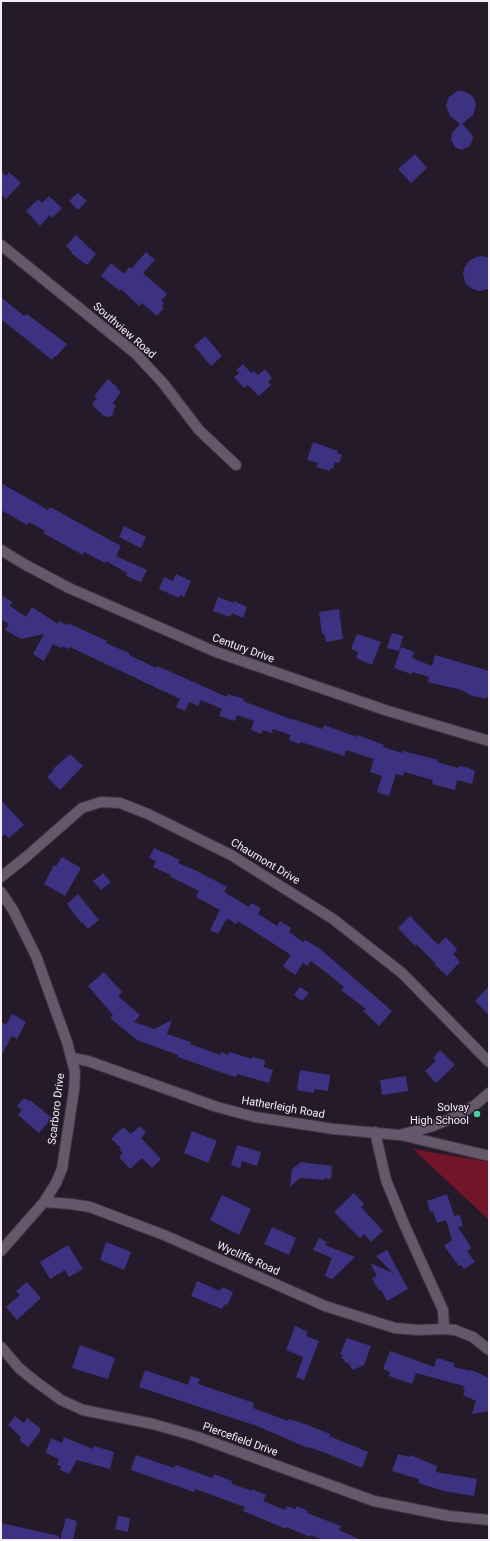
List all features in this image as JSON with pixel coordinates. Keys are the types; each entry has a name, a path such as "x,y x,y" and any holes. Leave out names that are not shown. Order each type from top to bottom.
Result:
{"street":[{"name":"Southview Road","path":"1,245 135,353 163,383 199,430 236,465"},
{"name":"Century Drive","path":"1,550 69,588 216,652 388,711 489,741"},
{"name":"Chaumont Drive","path":"1,877 82,808 101,802 120,804 148,814 231,855 333,919 402,973 489,1062"},
{"name":"Scarboro Drive","path":"1,892 13,910 36,956 67,1042 75,1072 74,1090 62,1169 56,1183 44,1202 1,1251"},
{"name":"Hatherleigh Road","path":"72,1058 88,1061 217,1107 255,1117 334,1129 399,1135 430,1127 448,1120 475,1105 489,1093"},
{"path":"375,1132 386,1180 404,1224 444,1310 444,1329"},
{"path":"399,1135 489,1156"},
{"name":"Wycliffe Road","path":"44,1202 90,1207 164,1235 332,1308 395,1328 418,1330 455,1330 472,1337 489,1350"},
{"name":"Piercefield Drive","path":"1,1347 19,1368 35,1381 61,1400 83,1410 153,1424 195,1436 374,1501 449,1516 489,1520"}],"shaded area":[{"path":"413,1149 489,1162 489,1220"}],"building":[{"path":"458,91 463,91 470,94 474,98 476,105 473,115 462,124 471,133 473,138 470,146 462,150 455,147 451,139 452,133 460,124 450,116 446,106 449,97"},
{"path":"415,154 427,168 411,183 398,169"},
{"path":"1,171 6,176 9,172 21,183 6,199 1,194"},
{"path":"78,193 87,201 78,210 69,201"},
{"path":"49,196 62,208 52,218 50,215 40,226 26,211 38,199 42,203"},
{"path":"76,235 96,254 87,265 72,254 66,246"},
{"path":"146,252 155,260 143,273 167,294 161,301 164,303 162,306 164,308 157,316 142,303 139,306 121,289 120,291 101,276 111,263 124,274 129,267 132,268"},
{"path":"482,256 489,258 489,289 479,291 468,286 465,282 463,274 464,268 469,261 476,257"},
{"path":"1,297 24,316 27,314 67,344 56,357 55,356 52,360 1,319"},
{"path":"205,336 222,356 211,366 194,346"},
{"path":"243,364 251,373 254,371 258,375 265,369 272,378 268,382 271,385 259,396 248,385 244,388 234,377 239,373 236,370"},
{"path":"108,379 121,392 113,403 116,406 113,415 109,417 104,416 92,404 97,398 94,396"},
{"path":"313,442 338,451 337,453 342,455 339,463 335,462 333,469 331,468 330,471 316,467 318,463 307,460"},
{"path":"1,483 48,510 50,507 121,546 116,556 147,570 141,582 126,576 127,573 106,561 105,563 84,552 83,555 43,533 45,531 29,522 27,525 1,510"},
{"path":"124,526 146,537 141,548 119,537"},
{"path":"176,574 191,581 184,597 180,595 179,598 159,589 164,577 173,581"},
{"path":"1,595 12,602 10,606 26,617 32,607 58,624 59,621 67,625 68,623 107,641 106,643 129,653 129,655 156,668 157,666 227,697 228,694 244,699 243,701 293,720 323,729 324,725 357,737 357,735 384,745 383,747 402,753 403,751 438,760 437,762 458,768 459,766 469,768 475,771 472,784 457,780 455,790 432,784 433,780 404,772 403,776 396,774 389,796 377,792 382,776 370,772 374,759 346,750 344,756 301,742 300,744 289,740 291,735 273,729 272,733 263,730 261,734 251,730 254,721 237,715 235,721 219,716 222,709 201,700 198,706 189,702 185,711 176,707 180,699 70,647 68,649 62,646 61,648 53,644 44,661 33,654 44,634 21,639 5,630 9,624 2,620 1,622"},
{"path":"218,597 234,603 234,601 247,607 243,618 232,613 230,617 213,611"},
{"path":"339,609 343,639 326,642 324,634 322,634 319,612"},
{"path":"392,633 403,636 399,651 387,648"},
{"path":"357,634 381,642 372,665 356,658 358,652 351,649"},
{"path":"401,647 414,652 412,658 432,666 435,655 489,671 489,698 487,697 486,699 470,695 462,690 428,682 429,677 412,672 411,674 394,668"},
{"path":"70,754 83,766 60,790 47,777 54,770 53,769"},
{"path":"1,800 24,825 9,838 5,834 1,838"},
{"path":"154,848 180,860 178,863 227,887 224,892 249,907 251,903 261,908 258,914 277,926 280,921 291,928 289,932 303,942 305,940 319,948 392,1011 379,1026 363,1011 366,1009 341,990 344,987 311,961 307,966 303,963 295,975 283,966 291,955 238,921 236,924 227,918 218,934 210,930 220,910 196,897 199,891 171,877 171,875 153,867 156,861 149,858"},
{"path":"62,857 81,868 65,896 44,884 54,865 56,866"},
{"path":"103,873 111,882 101,890 93,881"},
{"path":"78,894 99,920 88,929 82,922 81,923 67,904"},
{"path":"410,916 438,945 446,937 456,948 457,950 453,954 460,962 447,976 398,928"},
{"path":"104,972 122,992 118,996 140,1015 134,1022 154,1029 172,1020 167,1034 191,1042 190,1044 220,1055 221,1052 228,1055 229,1052 252,1059 252,1057 265,1060 264,1067 273,1070 269,1083 237,1074 236,1077 223,1073 137,1040 110,1018 113,1015 88,986"},
{"path":"489,986 489,1015 475,1001"},
{"path":"300,987 309,993 302,1001 294,995"},
{"path":"12,1014 26,1022 17,1039 12,1036 1,1056 1,1022 6,1025"},
{"path":"440,1050 454,1064 454,1066 436,1083 425,1071 436,1061 433,1058"},
{"path":"300,1070 330,1075 328,1091 314,1089 314,1093 297,1090"},
{"path":"406,1076 408,1091 382,1095 380,1080"},
{"path":"24,1098 29,1101 30,1100 52,1118 39,1133 18,1115 22,1110 17,1106"},
{"path":"140,1126 146,1132 141,1138 161,1159 152,1168 142,1158 130,1169 119,1157 123,1153 119,1149 121,1148 111,1139 123,1127 131,1134"},
{"path":"192,1131 217,1141 208,1163 184,1153"},
{"path":"237,1145 261,1152 257,1166 242,1161 240,1168 231,1165"},
{"path":"301,1162 332,1166 331,1179 324,1178 324,1180 300,1178 290,1187 292,1169"},
{"path":"354,1193 364,1204 361,1207 383,1231 371,1242 364,1234 360,1238 334,1212"},
{"path":"447,1194 454,1216 460,1215 463,1226 458,1227 471,1248 467,1251 475,1262 464,1269 461,1265 459,1266 444,1246 452,1240 446,1220 437,1223 433,1211 430,1212 427,1201"},
{"path":"222,1195 251,1209 239,1235 210,1220"},
{"path":"272,1227 296,1238 289,1255 264,1244"},
{"path":"319,1238 327,1242 325,1245 355,1257 332,1279 325,1276 332,1258 313,1250"},
{"path":"106,1242 131,1252 124,1270 100,1260"},
{"path":"68,1245 83,1269 69,1277 65,1270 50,1279 40,1262"},
{"path":"387,1250 408,1289 387,1301 381,1290 379,1291 372,1278 377,1276 370,1263 393,1273 376,1256"},
{"path":"197,1281 220,1291 222,1287 233,1292 228,1304 224,1305 222,1309 191,1296"},
{"path":"27,1282 41,1298 17,1320 6,1307 20,1295 16,1291"},
{"path":"295,1326 308,1332 306,1336 319,1341 304,1380 296,1377 303,1357 286,1350"},
{"path":"347,1338 371,1346 364,1365 353,1370 348,1363 344,1362 345,1360 341,1358 343,1355 340,1354"},
{"path":"80,1345 115,1358 108,1379 72,1368"},
{"path":"390,1351 434,1367 437,1358 454,1363 454,1367 471,1370 489,1378 489,1411 472,1414 476,1401 463,1395 465,1390 463,1389 464,1386 416,1373 412,1384 389,1376 390,1372 383,1369"},
{"path":"145,1370 188,1385 191,1376 200,1379 198,1384 254,1403 253,1408 288,1421 289,1419 305,1424 330,1434 329,1436 368,1452 362,1468 323,1452 308,1448 257,1426 139,1387"},
{"path":"15,1416 24,1423 27,1418 40,1428 40,1432 28,1447 19,1440 21,1437 8,1425"},
{"path":"64,1437 93,1449 94,1446 114,1452 110,1469 77,1460 69,1474 60,1470 61,1466 57,1465 59,1459 46,1453 51,1438 62,1443"},
{"path":"398,1454 409,1457 410,1455 437,1466 436,1472 477,1479 474,1496 444,1491 418,1483 419,1479 392,1471"},
{"path":"136,1455 174,1468 176,1465 212,1478 214,1474 232,1481 232,1484 252,1491 252,1489 266,1495 263,1501 285,1510 287,1506 295,1509 297,1506 308,1511 307,1513 341,1526 339,1530 361,1540 323,1540 311,1535 310,1537 286,1527 286,1529 243,1511 245,1507 195,1489 194,1492 131,1470"},
{"path":"118,1516 130,1518 128,1532 115,1529"},
{"path":"66,1518 77,1521 73,1540 60,1540"},
{"path":"1,1523 59,1536 58,1540 1,1540"}],"place":[{"name":"Solvay High School","path":"477,1114"}]}
